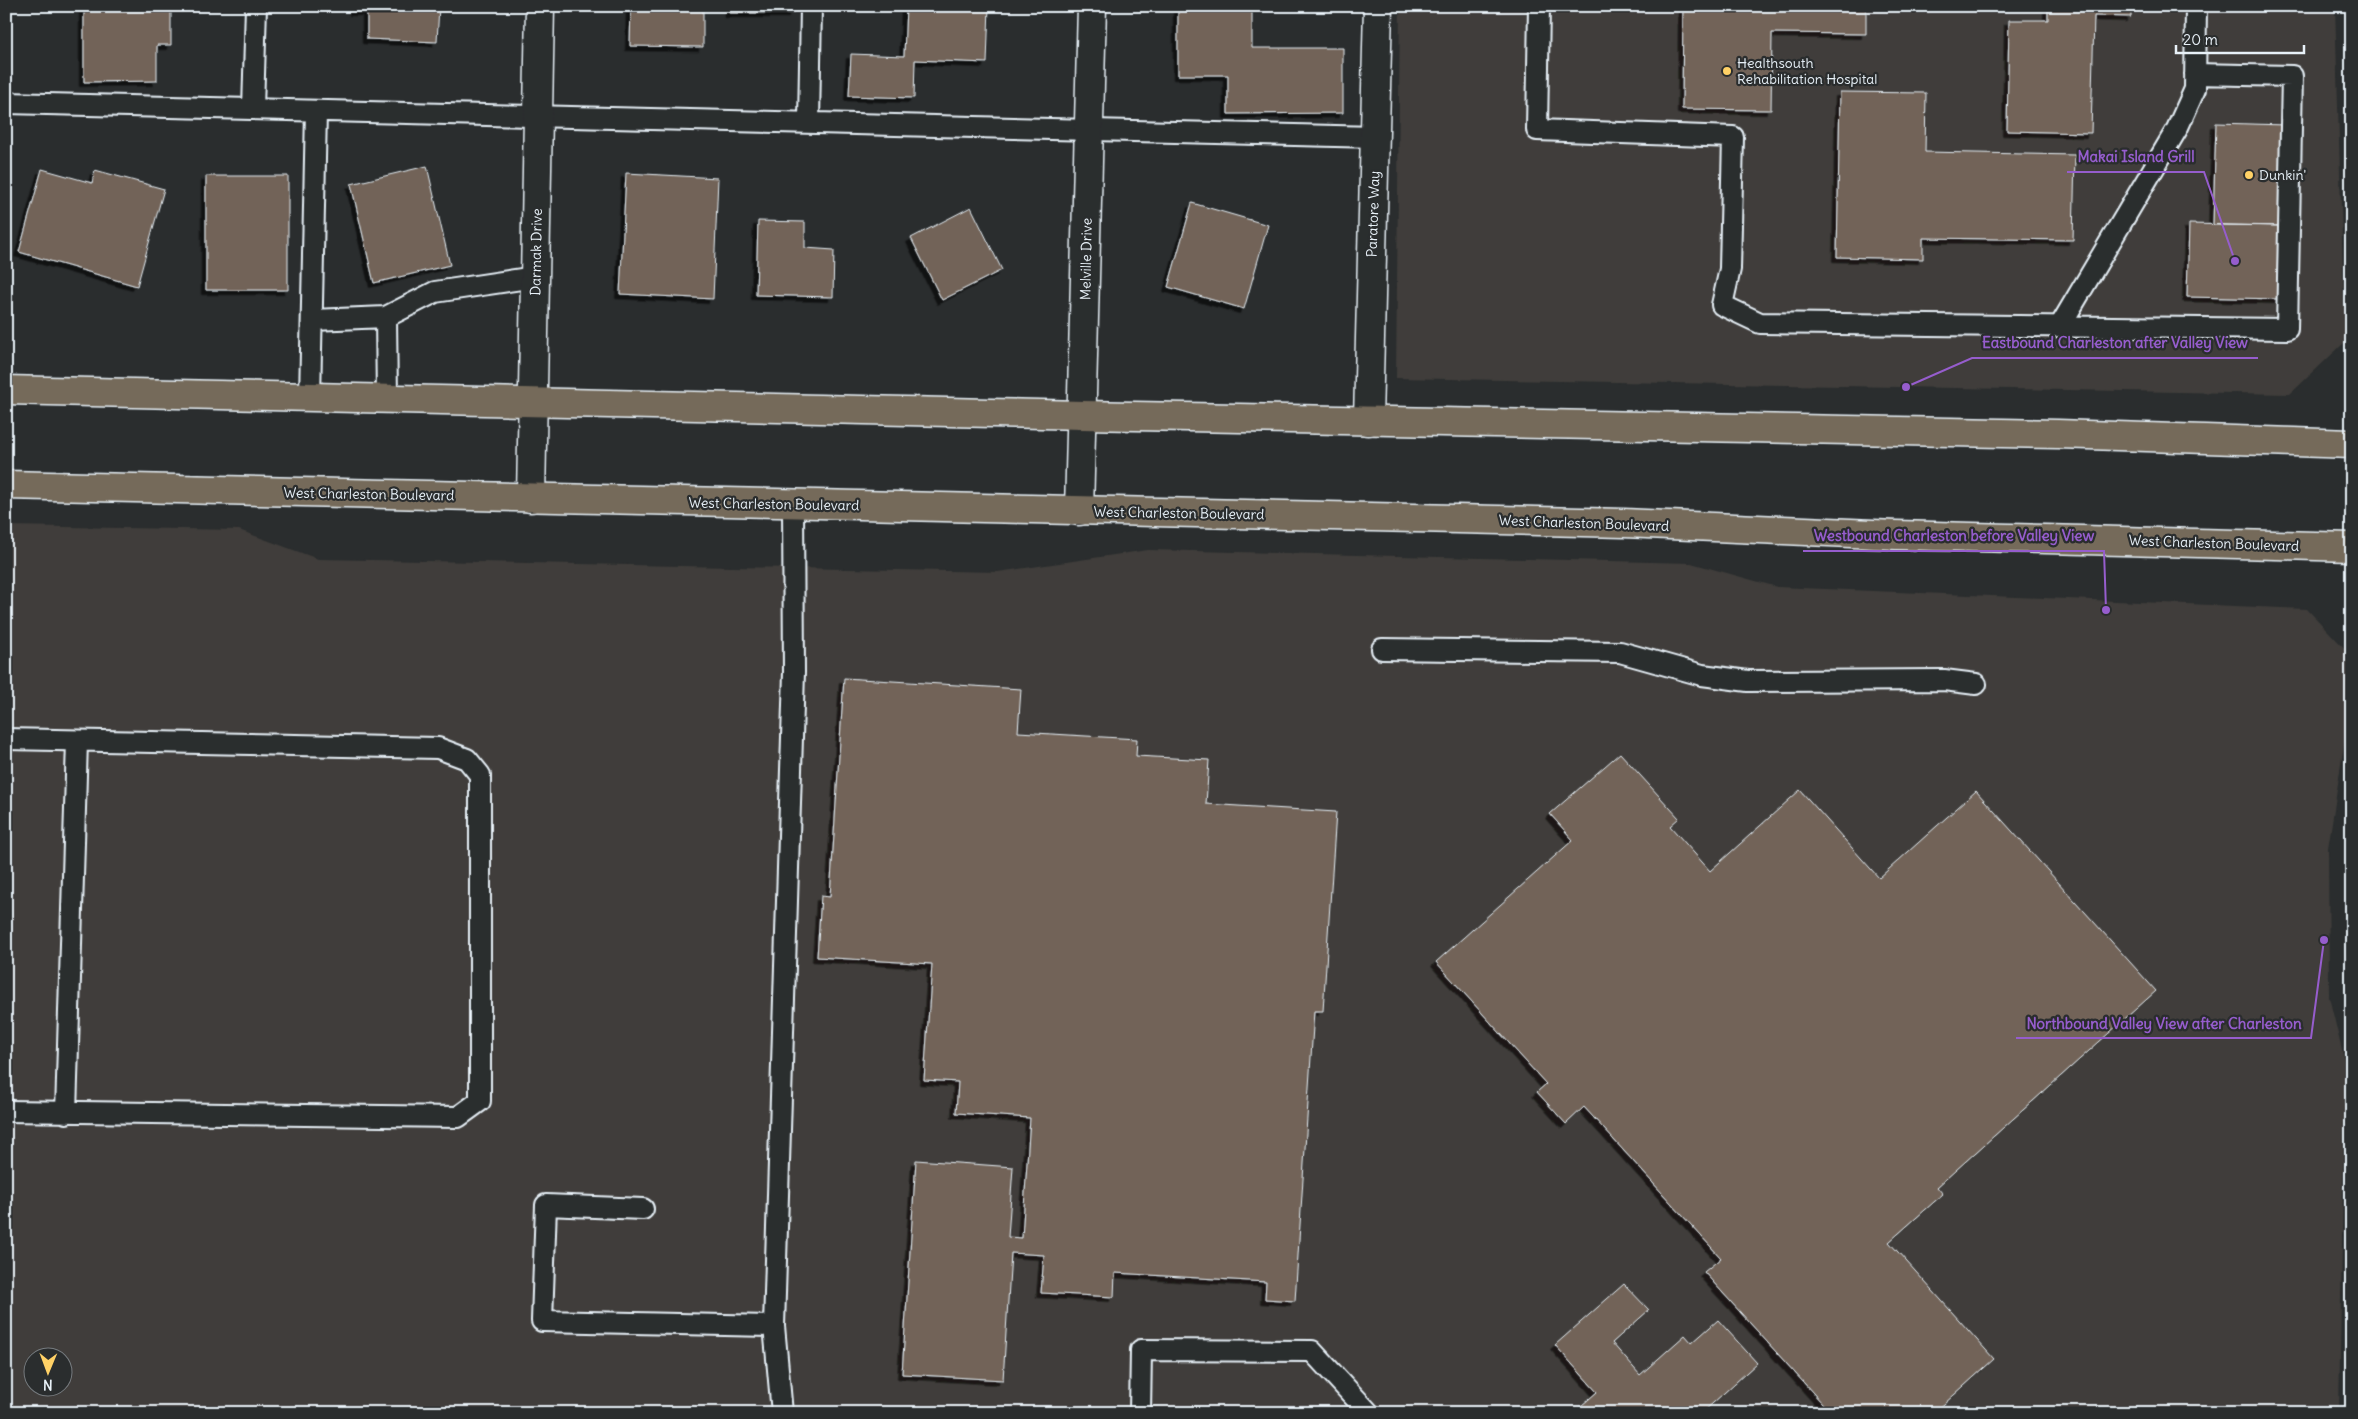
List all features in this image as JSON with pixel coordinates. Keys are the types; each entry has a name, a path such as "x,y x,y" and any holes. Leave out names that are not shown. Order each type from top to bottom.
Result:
{"main road":[{"path":"6,390 1082,416 2048,434 2352,444"},
{"name":"West Charleston Boulevard","path":"6,485 793,505 1624,523 1896,535 2352,547"}],"street":[{"name":"Darmak Drive","path":"531,498 540,6"},
{"name":"Melville Drive","path":"1079,511 1092,6"},
{"name":"Paratore Way","path":"1368,421 1378,6"}],"lane":[{"path":"253,109 256,6"},
{"path":"809,123 811,6"},
{"path":"1539,6 1537,130 1733,136 1730,269 1722,305 1760,323 2287,329 2292,76 2195,74"},
{"path":"2060,326 2177,129 2195,89 2196,6"},
{"path":"6,103 1376,137"},
{"path":"310,398 316,111"},
{"path":"313,320 386,317 435,292 535,277"},
{"path":"386,317 387,399"},
{"path":"782,1413 774,1326 794,672 793,505"},
{"path":"1382,649 1620,652 1702,676 1748,680 1944,680 1976,684"},
{"path":"6,739 438,748 467,759 480,775 480,1101 458,1118 6,1111"},
{"path":"66,1113 77,740"},
{"path":"643,1208 546,1205 542,1321 774,1326"},
{"path":"1140,1413 1141,1350 1150,1350 1312,1351 1369,1413"}],"shaded area":[{"path":"1400,6 2335,6 2345,342 2290,394 1396,378"},
{"path":"6,526 239,530 318,559 998,572 1148,550 1691,563 1777,587 2307,609 2351,655 2347,725 2328,848 2329,997 2345,1063 2339,1413 6,1413"}],"building":[{"path":"84,6 171,6 171,45 157,45 157,81 84,82"},
{"path":"354,6 439,6 437,42 367,39 367,11 354,11"},
{"path":"631,6 703,6 703,47 630,46"},
{"path":"729,6 793,6 793,13 729,13"},
{"path":"906,6 989,6 987,63 915,60 914,98 849,96 851,54 904,56"},
{"path":"1178,6 1252,6 1252,48 1343,48 1343,113 1228,114 1228,75 1178,75"},
{"name":"Healthsouth Rehabilitation Hospital","path":"1683,6 1866,6 1866,34 1772,33 1771,110 1682,109"},
{"path":"2048,6 2131,6 2131,17 2094,16 2091,133 2007,131 2009,20 2048,20"},
{"path":"1840,92 1926,93 1925,152 2075,155 2073,240 1923,238 1923,259 1837,257"},
{"name":"Dunkin'","path":"2216,123 2285,125 2282,226 2213,225"},
{"path":"427,166 450,265 374,283 351,184"},
{"path":"42,169 92,183 95,170 164,189 137,286 19,252"},
{"path":"626,173 718,178 713,299 620,294"},
{"path":"206,176 288,176 288,290 206,290"},
{"path":"1192,203 1268,225 1244,309 1168,287"},
{"path":"971,207 1002,270 942,300 911,238"},
{"path":"758,221 805,222 805,248 834,250 833,297 756,295"},
{"path":"2189,224 2282,226 2280,299 2187,297"},
{"path":"844,678 1021,689 1018,732 1137,739 1136,756 1209,760 1206,804 1336,812 1323,1011 1314,1011 1295,1301 1265,1299 1266,1282 1115,1273 1114,1297 1041,1293 1044,1255 1011,1253 1003,1380 902,1374 916,1160 1013,1167 1008,1237 1022,1238 1030,1118 956,1113 958,1082 924,1080 932,964 817,957 821,896 830,897"},
{"path":"1620,753 1679,818 1670,826 1710,871 1800,790 1879,878 1976,791 2156,991 1937,1187 1943,1194 1889,1242 1994,1359 1934,1413 1831,1413 1704,1272 1721,1258 1584,1107 1566,1124 1537,1092 1546,1084 1436,962 1573,840 1550,814"},
{"path":"1624,1284 1649,1310 1612,1343 1640,1375 1685,1335 1692,1343 1718,1320 1757,1363 1702,1413 1573,1413 1597,1392 1555,1345"}],"place":[{"name":"Healthsouth Rehabilitation Hospital","path":"1727,71"},
{"name":"Dunkin'","path":"2249,175"},
{"name":"Makai Island Grill","path":"2235,261"},
{"name":"Eastbound Charleston after Valley View","path":"1906,387"},
{"name":"Westbound Charleston before Valley View","path":"2106,610"},
{"name":"Northbound Valley View after Charleston","path":"2324,940"}]}
